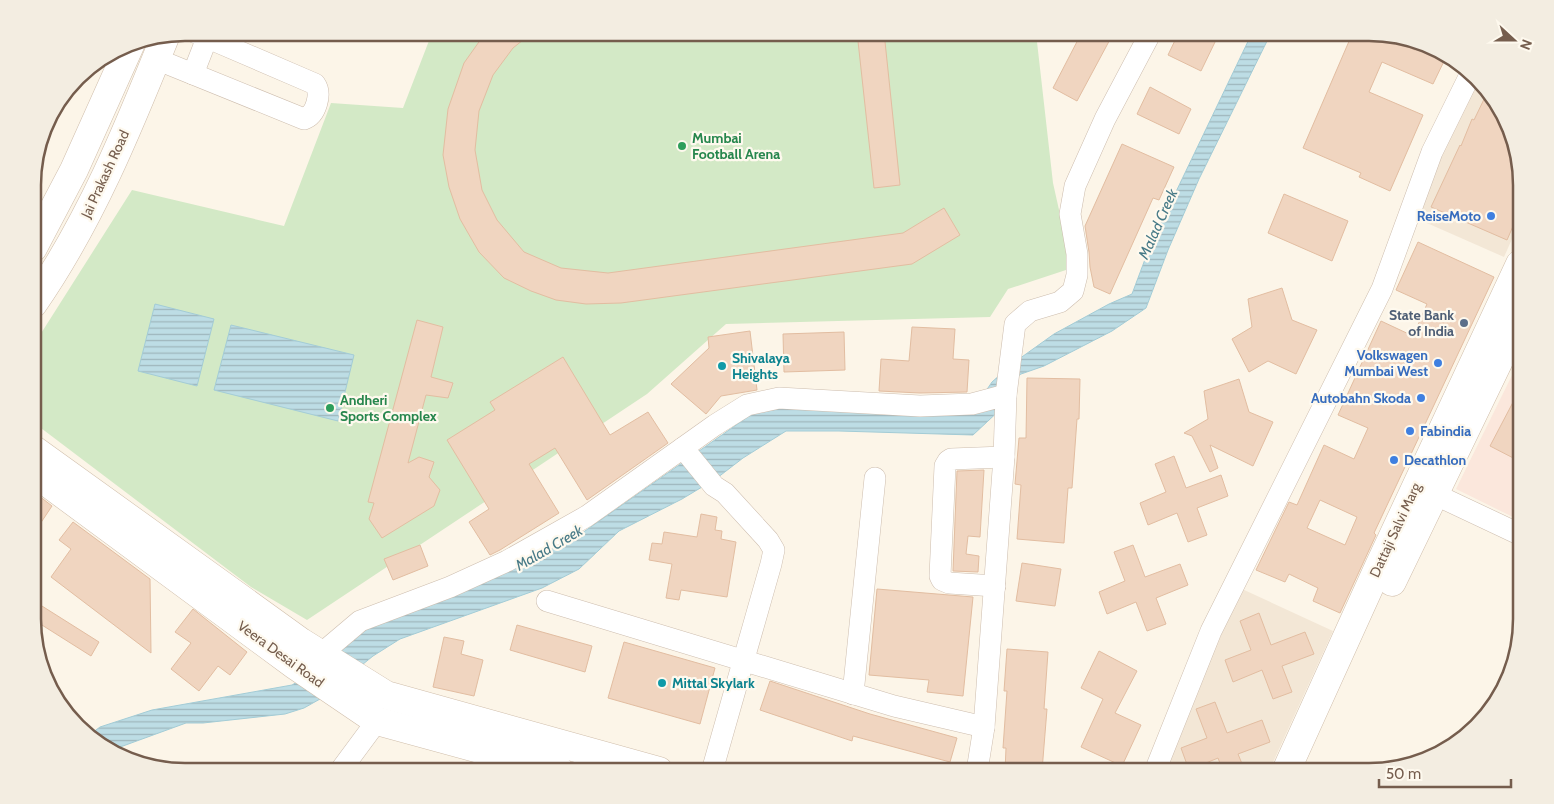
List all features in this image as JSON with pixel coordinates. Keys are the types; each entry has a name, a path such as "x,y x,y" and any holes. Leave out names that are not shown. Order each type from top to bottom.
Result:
{"street":[{"path":"978,762 984,727 995,586 1004,458 1006,395 1015,324 1030,311 1060,302 1073,290 1077,268 1070,214 1075,186 1105,119 1146,41"},
{"path":"193,74 200,42"},
{"path":"161,48 193,74 304,118 309,117 319,95 319,89 315,84 217,42"},
{"name":"Jai Prakash Road","path":"42,291 91,208 161,48"},
{"path":"42,231 74,170 126,54"},
{"path":"1159,762 1211,631 1382,289 1432,152 1467,80"},
{"name":"Dattaji Salvi Marg","path":"1290,762 1513,279"},
{"name":"Dattaji Salvi Marg","path":"1305,762 1513,331"},
{"path":"336,671 360,621 466,580 587,516 690,449 747,405 779,398 920,406 972,404 1006,395"},
{"path":"690,449 768,540 774,550 714,763"},
{"path":"41,454 301,642 336,671 386,695 629,763"},
{"path":"995,586 949,583 942,580 940,576 945,466 948,460 951,459 1004,458"},
{"name":"Veera Desai Road","path":"41,477 296,666 336,671 378,721 530,763"},
{"path":"853,694 875,478"},
{"path":"1434,494 1513,531"},
{"path":"547,602 894,706 984,727"},
{"path":"347,763 378,721"}],"shaded area":[{"path":"1472,85 1493,113 1502,130 1512,167 1513,237 1504,257 1411,216"},
{"path":"1513,373 1513,517 1456,489"},
{"path":"1242,589 1333,631 1273,762 1163,762"}],"green space":[{"path":"1037,41 1053,183 1072,268 1008,289 990,317 726,324 647,394 307,620 251,587 41,428 42,332 132,190 284,226 331,103 403,108 429,42"}],"water":[{"path":"1248,41 1267,41 1199,179 1168,250 1146,308 1112,331 1010,381 1003,407 973,435 786,431 743,458 717,478 682,499 619,531 579,569 542,588 400,639 373,656 320,699 304,708 285,714 203,723 186,723 120,747 95,731 100,727 152,710 292,685 317,670 358,628 575,538 749,416 775,405 973,410 992,382 1012,364 1054,334 1109,304 1132,294 1150,246"},
{"path":"155,304 214,319 197,386 138,371"},
{"path":"231,325 354,355 338,421 214,390"}],"building":[{"path":"858,41 885,41 900,185 874,188"},
{"path":"1077,41 1109,41 1077,101 1053,88"},
{"path":"1175,41 1215,41 1201,71 1168,55"},
{"path":"1349,41 1397,44 1415,49 1443,63 1433,84 1382,62 1369,92 1423,115 1390,191 1359,177 1361,173 1303,148"},
{"path":"479,42 521,42 513,48 493,75 479,111 475,150 482,190 497,220 524,252 561,268 608,273 903,233 944,208 960,235 912,264 621,303 586,304 556,300 504,278 479,252 460,219 449,187 443,155 448,109 464,63"},
{"path":"1150,87 1191,109 1179,134 1137,114"},
{"path":"1484,99 1502,130 1508,148 1512,167 1513,226 1507,240 1431,207 1472,119 1474,120"},
{"path":"1122,144 1174,167 1159,200 1153,198 1110,294 1094,287 1085,226"},
{"path":"1284,194 1348,221 1332,261 1268,233"},
{"path":"1418,242 1494,277 1374,533 1376,535 1340,613 1313,601 1318,588 1289,574 1285,582 1256,570 1289,502 1297,505 1324,445 1354,459 1368,428 1338,415 1381,321 1413,336 1427,304 1396,290","holes":["1320,500 1357,517 1345,545 1307,528"]},
{"path":"1282,288 1292,320 1317,330 1296,374 1268,361 1249,372 1232,339 1252,327 1248,299"},
{"path":"417,320 443,327 431,377 453,383 448,398 426,395 408,463 419,457 434,462 429,477 440,490 434,506 382,538 369,519 374,503 368,502"},
{"path":"912,327 955,329 953,359 969,360 967,392 920,393 879,391 881,359 909,361"},
{"name":"Shivalaya Heights","path":"750,331 757,390 721,396 706,414 671,384 709,348 708,337"},
{"path":"844,332 845,370 784,372 783,334"},
{"path":"563,357 610,435 648,412 668,443 587,500 555,448 529,464 559,513 490,555 469,522 489,509 447,440 495,410 490,402"},
{"path":"1027,378 1080,379 1079,419 1077,419 1072,488 1068,488 1064,543 1017,539 1021,485 1015,484 1019,438 1026,438"},
{"path":"1239,379 1249,412 1273,422 1253,466 1210,445 1218,468 1210,472 1192,436 1184,433 1208,419 1204,391"},
{"path":"1513,402 1513,458 1490,446"},
{"path":"1174,456 1186,488 1221,475 1228,496 1197,508 1207,535 1188,542 1177,513 1148,525 1140,503 1166,492 1155,464"},
{"path":"984,470 980,537 968,536 966,554 979,556 978,572 953,571 957,471"},
{"path":"41,498 52,506 41,522"},
{"path":"701,514 717,517 715,530 722,531 721,539 736,542 727,597 681,590 679,600 666,598 672,564 649,560 652,543 662,544 664,532 697,537"},
{"path":"73,522 150,579 151,653 51,577 71,549 59,540"},
{"path":"420,545 428,566 393,580 384,559"},
{"path":"1133,545 1145,577 1180,564 1188,585 1156,598 1166,624 1147,631 1136,602 1107,614 1099,592 1125,581 1114,552"},
{"path":"1022,563 1061,569 1055,606 1016,601"},
{"path":"877,589 973,597 963,696 927,692 929,680 869,675"},
{"path":"41,605 99,642 91,656 41,625"},
{"path":"193,609 247,652 230,675 218,666 199,691 171,669 191,643 175,632"},
{"path":"1259,613 1271,645 1305,632 1314,654 1282,666 1292,692 1273,699 1262,670 1233,682 1225,660 1251,650 1240,621"},
{"path":"517,625 592,646 585,672 510,650"},
{"path":"444,637 464,641 461,654 483,660 474,696 433,687"},
{"name":"Mittal Skylark","path":"624,642 715,668 700,724 608,698"},
{"path":"1007,649 1048,652 1044,709 1047,709 1043,762 1005,762 1006,748 1003,748 1007,691 1004,691"},
{"path":"1099,651 1137,671 1115,713 1141,725 1124,762 1114,762 1081,747 1103,699 1081,688"},
{"path":"770,681 870,714 957,738 950,762 853,736 852,741 760,710"},
{"path":"1215,702 1227,733 1262,720 1270,742 1238,754 1241,762 1220,762 1218,758 1208,762 1186,762 1181,748 1207,738 1196,709"}],"place":[{"name":"Mumbai Football Arena","path":"682,146"},
{"name":"ReiseMoto","path":"1491,216"},
{"name":"State Bank of India","path":"1464,323"},
{"name":"Volkswagen Mumbai West","path":"1438,363"},
{"name":"Shivalaya Heights","path":"722,366"},
{"name":"Autobahn Skoda","path":"1421,398"},
{"name":"Andheri Sports Complex","path":"330,408"},
{"name":"Fabindia","path":"1410,431"},
{"name":"Decathlon","path":"1394,460"},
{"name":"Mittal Skylark","path":"662,683"}],"water label":[{"name":"Malad Creek","path":"1158,224"},
{"name":"Malad Creek","path":"549,548"}]}
